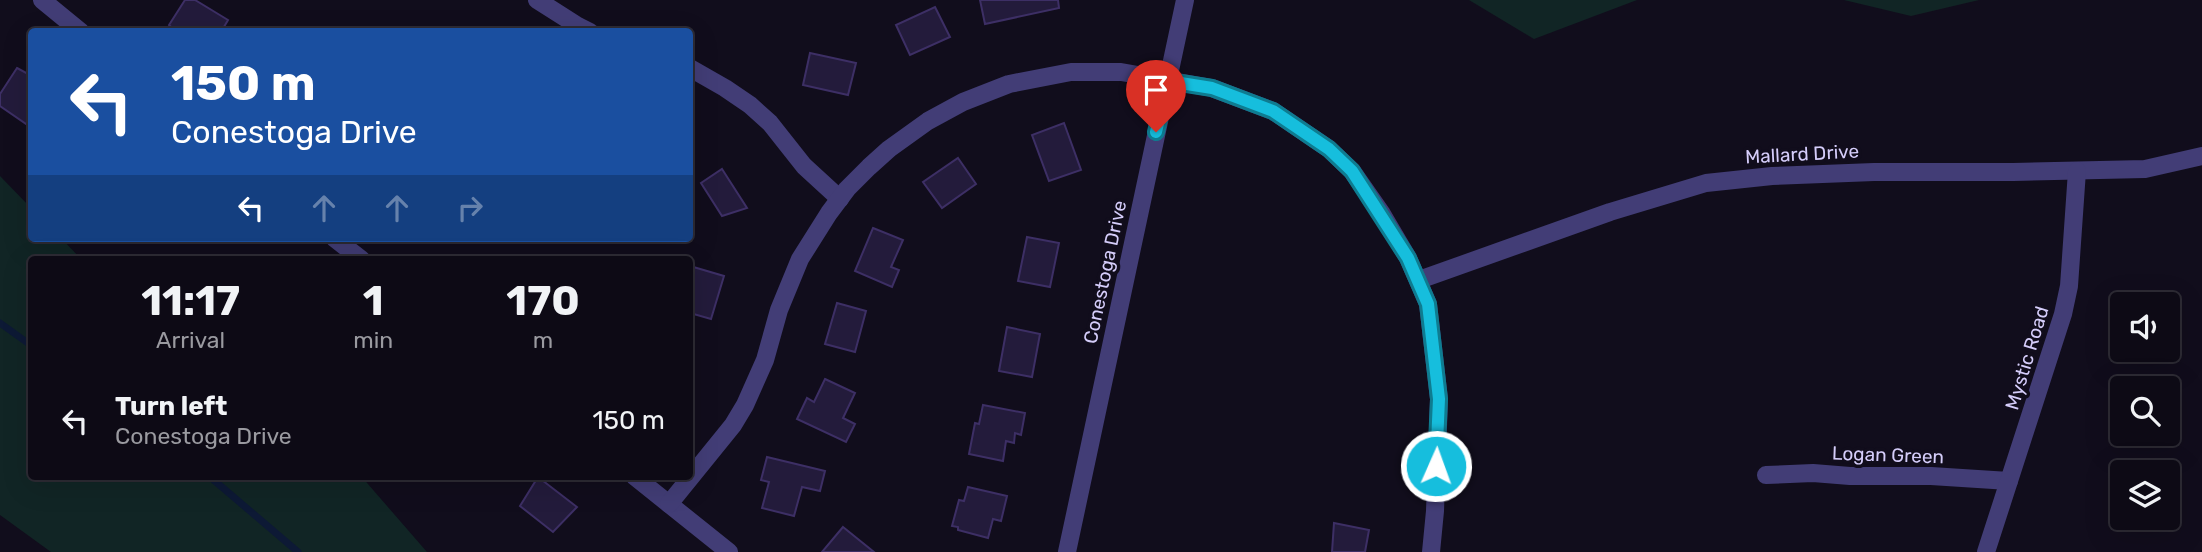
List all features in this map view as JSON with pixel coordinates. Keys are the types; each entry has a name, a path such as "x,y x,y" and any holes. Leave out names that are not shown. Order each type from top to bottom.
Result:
{"street":[{"path":"41,0 76,28"},
{"path":"537,0 582,28"},
{"name":"Conestoga Drive","path":"1067,552 1185,0"},
{"path":"693,70 725,88 770,123 804,166 840,199"},
{"path":"693,476 733,425 745,405 765,360 788,284 813,236 840,199 879,158 928,121 963,102 1009,84 1056,74 1121,72 1212,88 1265,108 1329,149 1352,171 1382,215 1408,258 1428,304 1439,399 1431,552"},
{"name":"Mallard Drive","path":"1419,281 1610,212 1706,183 1772,176 1874,172 2145,169 2202,156"},
{"name":"Mystic Road","path":"1986,552 2063,314 2069,286 2077,171"},
{"path":"339,242 357,256"},
{"name":"Logan Green","path":"1766,475 1813,473 2009,481"},
{"path":"639,480 729,552"},
{"path":"670,505 690,480"}],"green space":[{"path":"1469,0 1637,0 1534,39"},
{"path":"1844,0 1979,0 1911,16"},
{"path":"0,176 28,205 28,242 65,242 78,256 28,256 28,480 364,480 427,552 51,552 0,515"}],"building":[{"path":"185,0 195,0 228,20 223,28 172,28 169,25"},
{"path":"980,0 1058,0 1059,8 985,24"},
{"path":"935,7 950,37 910,55 896,25"},
{"path":"810,53 856,63 848,95 803,85"},
{"path":"17,68 28,74 28,125 0,106 0,94"},
{"path":"1064,123 1081,170 1049,181 1032,135"},
{"path":"958,158 976,184 942,208 923,182"},
{"path":"722,169 747,208 722,216 701,183"},
{"path":"873,228 903,240 891,267 899,270 892,287 855,271"},
{"path":"1027,237 1059,243 1050,287 1018,281"},
{"path":"693,267 724,276 711,319 693,314"},
{"path":"837,303 866,311 855,352 825,344"},
{"path":"1007,327 1040,334 1032,377 999,371"},
{"path":"825,379 855,393 843,418 855,424 846,442 797,419 807,398 814,402"},
{"path":"983,405 1025,413 1021,435 1015,433 1014,443 1006,441 1003,461 969,454 975,423 979,424"},
{"path":"767,457 825,471 820,491 802,487 794,516 762,508 769,482 761,480"},
{"path":"536,480 542,480 577,507 553,532 520,506"},
{"path":"968,487 1007,496 1001,521 993,519 988,538 952,526 959,500 964,501"},
{"path":"1334,523 1369,530 1365,552 1332,552"},
{"path":"843,527 874,552 822,552"}],"waterway":[{"path":"0,323 28,343"},
{"path":"214,480 298,552"}],"route":[{"path":"1156,132 1168,81 1212,88 1273,111 1329,149 1352,171 1408,258 1428,304 1439,399 1436,466"}]}
